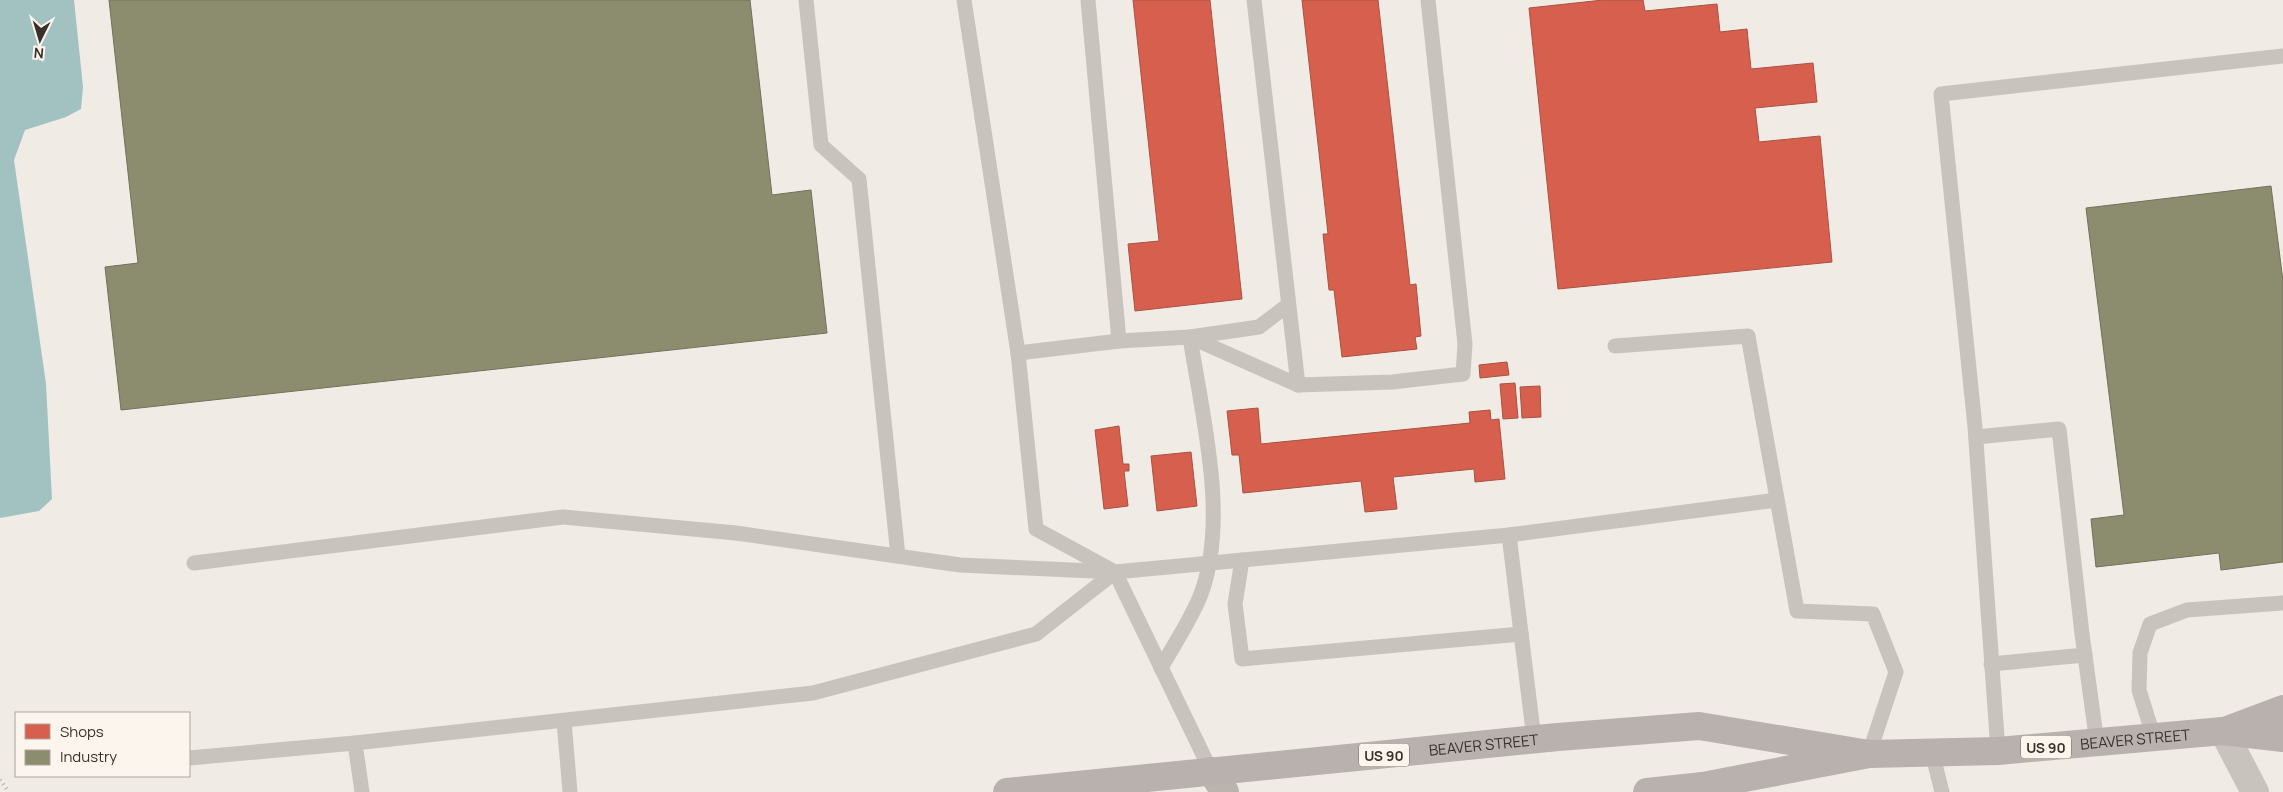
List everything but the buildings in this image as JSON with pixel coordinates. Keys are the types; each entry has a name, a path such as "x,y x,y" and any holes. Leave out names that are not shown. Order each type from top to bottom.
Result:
{"main road":[{"name":"BEAVER STREET","path":"2223,731 2283,709"},
{"name":"BEAVER STREET","path":"1007,792 1218,782 1534,739 1699,726 1869,754"},
{"name":"BEAVER STREET","path":"1647,792 1703,786 1869,754 1998,751 2223,731 2283,738"}],"street":[{"path":"2223,731 2255,792"}],"lane":[{"path":"806,0 821,145 859,179 898,556"},
{"path":"964,0 1018,354 1036,529 1115,572 1218,782"},
{"path":"1088,0 1119,341"},
{"path":"1254,0 1298,385"},
{"path":"1190,337 1298,385 1392,382 1463,374 1465,344 1428,0"},
{"path":"1998,751 1976,437 1941,94 2283,56"},
{"path":"1018,354 1119,341 1190,337 1259,327 1288,305"},
{"path":"1615,346 1748,336 1797,612 1873,614 1896,672 1869,754"},
{"path":"1162,668 1200,594 1209,563 1214,498 1190,337"},
{"path":"1976,437 2059,429 2097,743"},
{"path":"194,563 563,517 736,534 960,565 1115,572 1509,534 1777,500"},
{"path":"1509,534 1534,739"},
{"path":"1242,560 1235,604 1242,659 1520,634"},
{"path":"190,758 564,721 813,692 1036,634 1115,572"},
{"path":"2154,738 2139,690 2140,654 2150,624 2187,610 2283,602"},
{"path":"1991,664 2085,655"},
{"path":"564,721 570,792"},
{"path":"355,743 362,792"},
{"path":"1932,752 1942,792"}],"water":[{"path":"0,0 74,0 83,87 81,109 66,117 25,130 14,160 46,384 52,499 39,511 0,518"}],"railway":[{"path":"0,780 9,792"}]}
